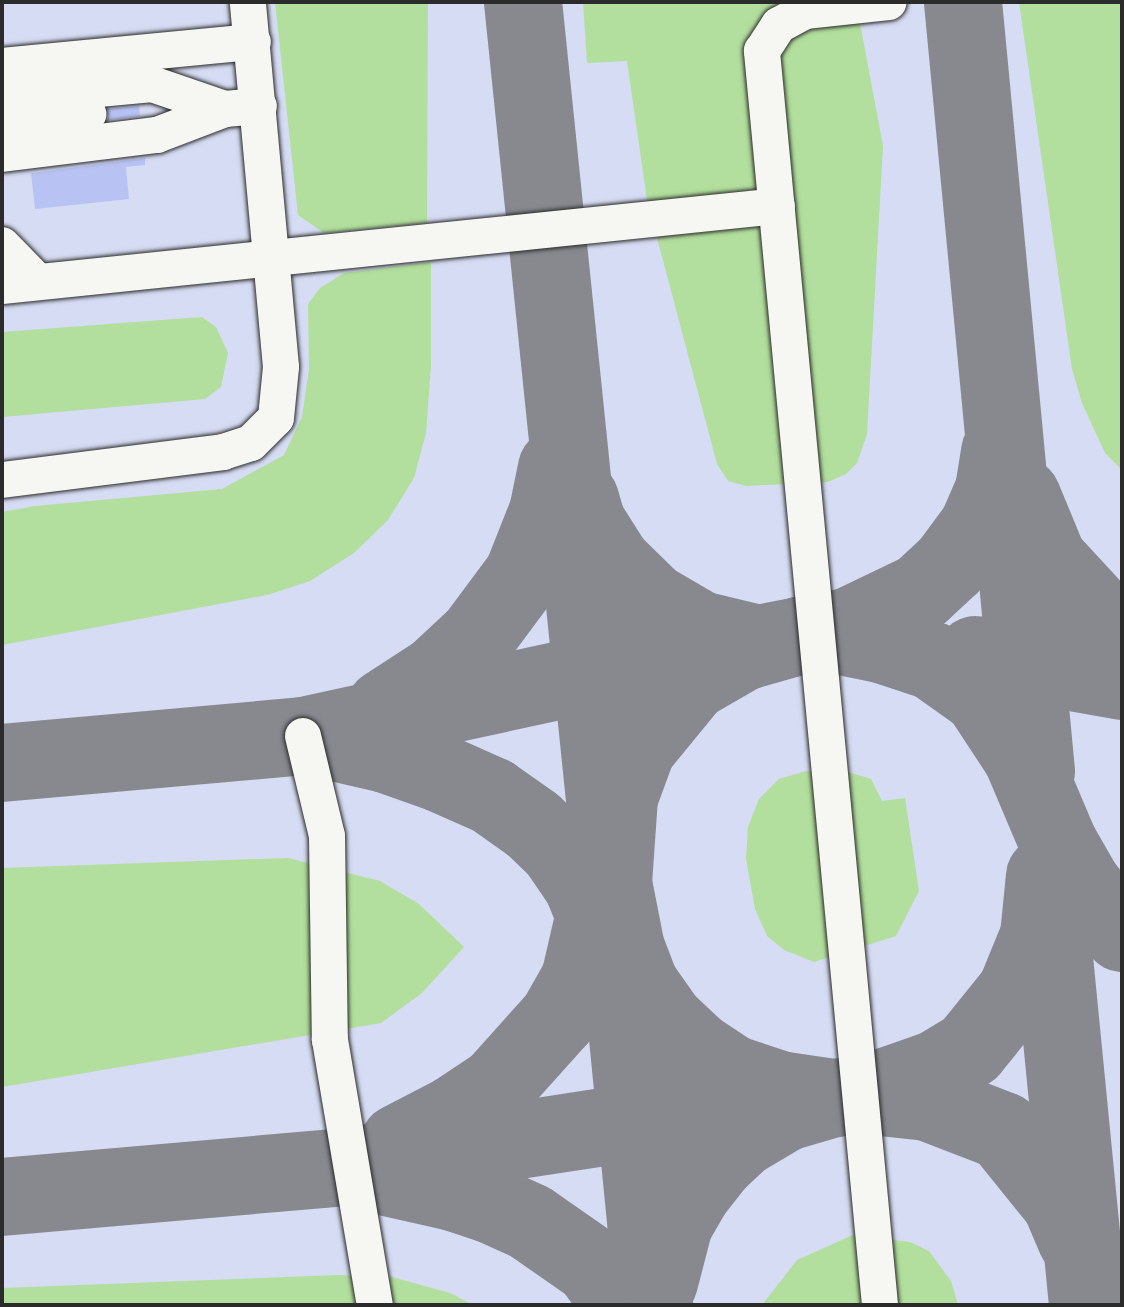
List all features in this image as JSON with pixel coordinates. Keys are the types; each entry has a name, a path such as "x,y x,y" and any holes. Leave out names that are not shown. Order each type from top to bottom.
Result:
{"lane":[{"path":"2,480 223,452 251,443 276,418 281,367 270,260 242,107 253,42 248,2"},
{"path":"880,1305 762,51 779,25 805,11 889,2"},
{"path":"2,66 253,42"},
{"path":"2,98 152,84 242,107"},
{"path":"2,124 152,107 242,107"},
{"path":"2,154 157,135 242,107"},
{"path":"2,245 19,283 270,260 777,206"},
{"path":"303,736 327,836 330,1040 375,1305"}],"shaded area":[{"path":"2,2 1122,2 1122,1305 2,1305"}],"green space":[{"path":"275,2 428,2 427,223 324,233 298,215"},
{"path":"583,2 856,2 883,146 867,434 857,463 846,474 828,482 746,486 728,481 717,464 647,200 627,61 587,63"},
{"path":"1019,2 1122,2 1122,470 1105,453 1082,403 1072,369"},
{"path":"431,262 431,366 426,433 414,478 388,520 354,553 310,581 267,595 2,645 2,512 35,506 222,489 284,455 302,417 309,369 308,304 320,288 344,273"},
{"path":"202,317 216,327 228,353 221,387 205,399 2,417 2,332"},
{"path":"806,771 852,773 871,779 882,801 905,798 919,891 896,936 814,962 784,950 767,936 755,909 746,859 748,827 759,799 779,779"},
{"path":"288,858 380,881 419,904 464,947 422,993 381,1023 2,1087 2,868"},
{"path":"853,1235 910,1242 929,1251 951,1281 958,1305 762,1305 797,1260"},
{"path":"337,1275 392,1277 450,1293 473,1305 2,1305 2,1288"}],"building":[{"path":"139,106 140,116 108,120 108,109"},
{"path":"145,158 145,165 126,167 129,199 35,209 31,173"}],"taxiway":[{"path":"523,2 607,819"},
{"path":"963,2 1036,772"},
{"path":"580,499 587,523 613,564 652,602 700,630 758,644 848,627 921,592 950,565 978,527 994,490 1000,451"},
{"path":"385,708 436,675 477,637 523,575 548,512 557,468"},
{"path":"1022,497 1048,560 1122,640"},
{"path":"1045,876 1039,936 1016,992 970,1049 937,1069 863,1095 834,1098 780,1090 732,1074 697,1051 666,1022 640,985 626,949 613,883 619,797 637,748 691,682 743,652 816,631 881,644 933,661 982,696 1022,757 1059,844 1083,886 1122,933"},
{"path":"975,655 1122,681"},
{"path":"2,763 303,736 642,663"},
{"path":"317,738 386,754 440,773 492,796 533,825 558,849 582,884 607,945"},
{"path":"399,1143 455,1114 497,1086 558,1018 580,979 599,897"},
{"path":"1050,917 1088,1305"},
{"path":"620,956 654,1305"},
{"path":"659,1282 674,1224 691,1194 717,1161 742,1138 786,1112 834,1098 863,1095 928,1102 1003,1131 1061,1203 1076,1239"},
{"path":"342,1167 636,1122 802,1102"},
{"path":"2,1197 342,1167 453,1192 530,1222 593,1266 621,1305"}]}
